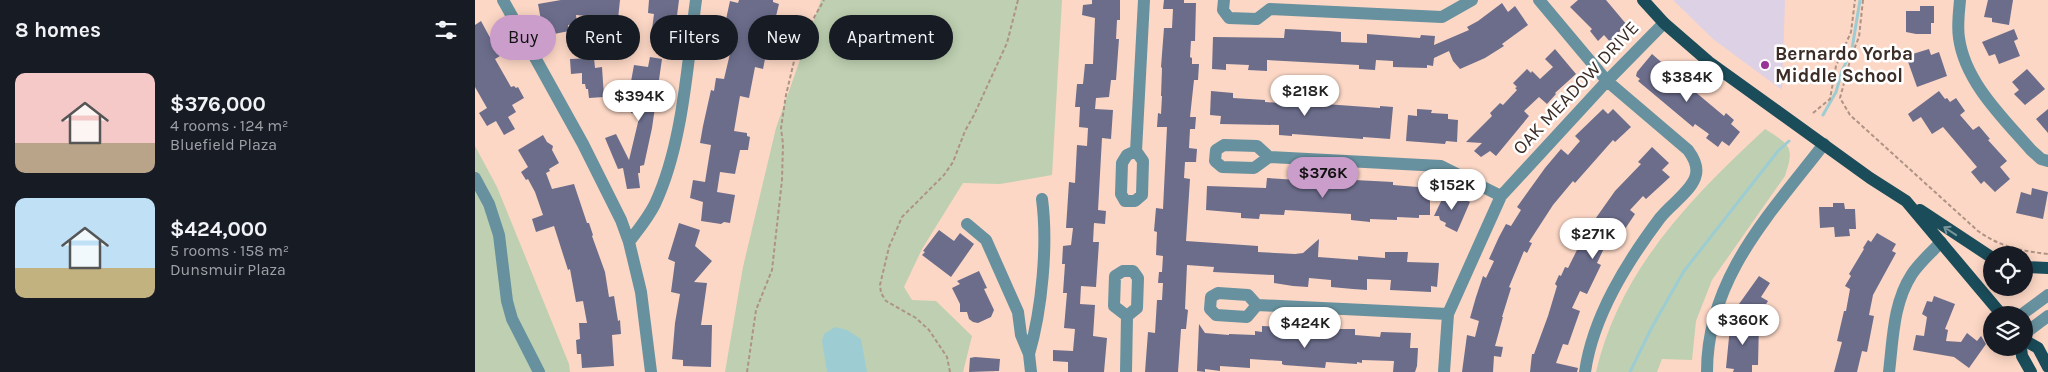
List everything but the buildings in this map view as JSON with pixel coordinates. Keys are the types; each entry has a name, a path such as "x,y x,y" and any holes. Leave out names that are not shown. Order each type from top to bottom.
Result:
{"main road":[{"path":"1643,0 1664,23 1709,62 1870,178 1983,251"},
{"path":"1906,201 1994,306"},
{"path":"2033,267 2048,268"},
{"path":"2033,345 2038,348 2048,367"},
{"path":"2022,356 2031,372"}],"street":[{"path":"503,0 583,144 621,220 629,242 641,292 651,372"},
{"path":"629,242 654,206 665,179 676,142 696,0"},
{"path":"1136,151 1144,0"},
{"path":"1224,0 1223,10 1229,18 1257,19 1267,5 1442,17 1472,0"},
{"path":"1539,0 1607,81 1688,150 1695,160 1697,173 1695,180 1667,210 1641,244 1619,282 1592,338 1585,372"},
{"path":"1960,0 1959,39 1977,85 2031,150 2041,159 2048,161"},
{"name":"OAK MEADOW DRIVE","path":"1444,372 1448,314 1501,196 1607,81 1664,23"},
{"path":"1707,372 1707,350 1721,292 1751,238 1824,144"},
{"path":"1269,156 1441,166 1501,196"},
{"path":"475,178 489,204 499,235 507,301 512,319 539,372"},
{"path":"1029,354 1037,326 1044,251 1045,225 1042,198"},
{"path":"967,224 986,240 1018,312 1021,335 1029,354 1031,372"},
{"path":"1889,372 1896,314 1902,292 1913,273 1941,242"},
{"path":"2033,306 2048,295"},
{"path":"1257,305 1448,314"},
{"path":"1126,372 1127,316"},
{"path":"2033,327 2048,316"}],"path":[{"path":"747,372 756,310 771,270 782,180 783,151 781,128 786,95 795,57 803,37 824,0"},
{"path":"950,372 947,357 929,330 916,318 886,301 881,293 880,285 889,246 902,217 944,174 953,162 965,130 974,115 1007,42 1019,0"},
{"path":"1813,113 1830,99 1836,66 1851,32 1855,0"},
{"path":"1863,0 1859,37 1851,57 1840,98 1850,115 1978,232 1993,242 2019,250 2048,254"}],"shaded area":[{"name":"Bernardo Yorba Middle School","path":"1673,0 1785,0 1782,90 1713,39"}],"green space":[{"path":"821,0 1062,0 1052,175 1000,184 963,183 922,249 904,287 912,300 936,301 972,336 963,372 725,372 743,267 776,128 800,60 819,60 819,15 816,15"},
{"path":"1765,129 1788,147 1790,158 1785,176 1712,280 1696,321 1692,360 1662,359 1657,372 1596,372 1607,335 1622,300 1641,268 1685,209"},
{"path":"475,146 497,187 569,364 570,372 475,372"}],"water":[{"path":"835,327 847,330 861,339 867,372 827,372 822,341 824,334"}],"waterway":[{"path":"1823,115 1836,92 1842,71 1852,49 1860,0"},
{"path":"1630,372 1652,327 1684,271 1778,151 1789,141"}],"place":[{"name":"Bernardo Yorba Middle School","path":"1765,65"}]}
